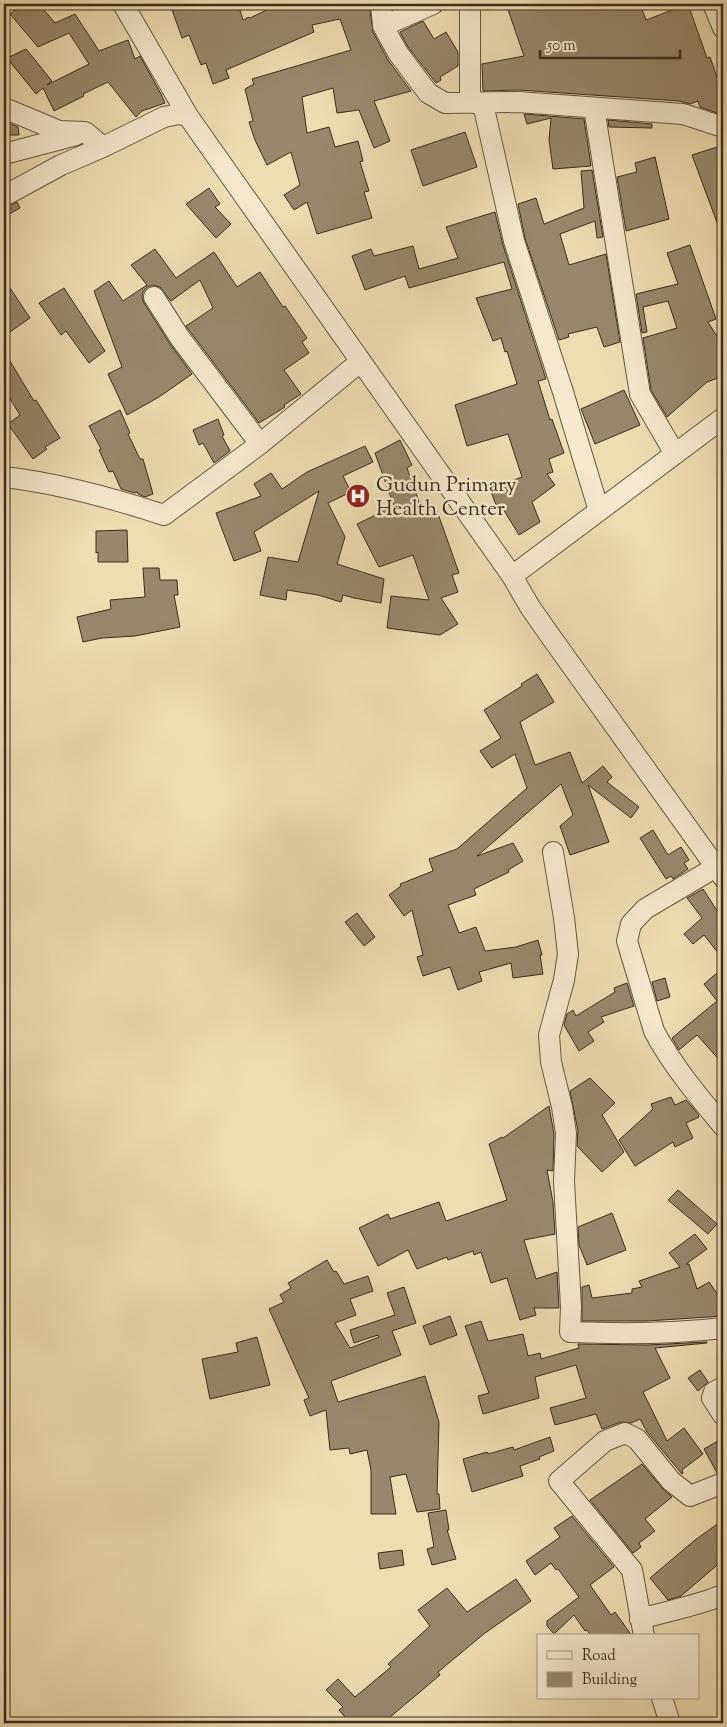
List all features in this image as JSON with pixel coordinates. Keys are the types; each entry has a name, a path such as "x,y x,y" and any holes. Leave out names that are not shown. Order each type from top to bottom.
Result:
{"street":[{"path":"123,4 188,116 512,576 546,629 719,872 646,909 631,924 627,941 654,1031 660,1043 723,1126"},
{"path":"381,4 383,26 398,53 428,93 445,104 518,102 683,114 723,127"},
{"path":"383,26 433,4"},
{"path":"470,4 470,94 478,103 514,241 599,511"},
{"path":"713,4 723,28"},
{"path":"4,108 59,131 85,132 103,146"},
{"path":"594,108 640,394 675,454"},
{"path":"4,196 61,164 164,117 179,114 188,116"},
{"path":"4,154 85,132"},
{"path":"154,297 180,338 260,444"},
{"path":"4,477 24,479 125,502 164,515 260,444 360,362"},
{"path":"512,576 723,418"},
{"path":"553,852 568,954 564,980 549,1035 551,1062 566,1133 564,1181 571,1307 570,1332 658,1332 723,1328"},
{"path":"723,1387 714,1392 712,1398 723,1415"},
{"path":"723,1483 690,1496 671,1481 637,1439 625,1433 605,1441 560,1481 632,1570 642,1628 664,1612 700,1605 723,1596"},
{"path":"663,1700 670,1723"}],"building":[{"path":"23,4 39,4 55,23 75,14 99,51 128,40 135,59 140,56 165,103 142,111 136,117 108,82 54,111 43,88 36,94 7,58 26,49 52,81 47,85 89,64 69,33 38,47 10,14"},
{"path":"170,4 238,4 243,20 279,4 307,4 309,7 328,4 369,4 373,32 388,60 411,91 374,101 390,141 374,148 359,110 337,113 333,88 302,97 307,133 329,127 335,147 358,141 363,161 360,162 369,191 364,192 372,218 317,234 307,202 294,210 284,195 300,185 291,152 267,165 249,122 253,121 245,89 254,84 252,79 351,50 340,19 312,25 314,32 226,70 229,78 213,84 206,63 201,65 189,35 182,38"},
{"path":"506,4 640,4 646,20 688,4 707,58 710,57 723,94 723,110 717,113 700,107 698,101 690,104 679,101 519,90 483,91 482,64 524,56"},
{"path":"423,21 434,39 446,32 458,52 458,66 440,77 441,80 436,83 408,47 400,32"},
{"path":"524,114 584,119 591,166 553,169 549,140 551,118 527,124"},
{"path":"608,120 652,124 652,128 609,127"},
{"path":"4,121 18,127 19,135 4,135"},
{"path":"465,132 477,167 423,186 411,150"},
{"path":"720,146 723,155 723,236 692,155"},
{"path":"655,157 669,219 626,231 617,177 637,172 635,163"},
{"path":"592,170 603,237 597,238 595,221 560,234 569,265 606,254 620,342 604,347 597,327 568,334 569,337 559,340 525,238 518,204 536,198 544,224 584,208 581,171"},
{"path":"209,188 220,204 215,207 231,224 216,238 186,204"},
{"path":"17,202 20,208 4,217 4,208"},
{"path":"495,212 503,245 546,379 538,381 550,420 552,419 564,453 549,459 553,472 547,474 555,485 532,502 540,522 519,535 500,504 496,505 490,489 522,477 508,434 467,446 455,405 517,384 501,338 493,341 476,298 512,289 504,262 409,288 405,276 365,290 352,256 371,249 374,256 413,246 419,269 458,258 446,227"},
{"path":"690,245 716,319 708,322 723,346 723,376 707,382 667,417 651,390 643,338 677,328 668,301 643,307 647,332 642,333 636,294 678,284 667,253"},
{"path":"155,249 176,278 214,252 237,287 260,272 283,307 285,306 307,338 302,342 309,353 284,370 301,394 284,405 285,407 259,423 186,326 213,308 200,280 171,301 160,287 153,285 147,287 143,292 144,303 192,374 159,397 127,415 108,374 122,367 94,291 109,281 123,301 147,285 131,265"},
{"path":"4,279 30,318 4,336"},
{"path":"64,288 105,351 89,363 66,331 61,335 39,303"},
{"path":"4,351 34,401 36,400 60,438 45,447 47,449 33,459 8,424 20,415 4,389"},
{"path":"624,390 640,425 595,444 581,409"},
{"path":"120,410 130,433 128,434 140,459 143,459 153,494 145,497 137,492 121,489 113,471 109,472 99,450 101,449 89,426"},
{"path":"218,419 224,435 222,436 230,451 214,463 203,443 199,445 193,430"},
{"path":"400,440 412,465 407,468 423,513 436,508 459,573 452,575 458,592 441,598 458,624 440,635 387,628 391,596 429,600 413,555 379,567 357,524 394,506 375,453"},
{"path":"365,446 373,462 343,476 351,492 328,503 345,537 337,564 384,579 381,603 343,595 341,602 318,595 287,590 286,600 260,595 268,557 298,562 319,491 254,532 261,551 234,561 216,513 261,496 254,484 271,473 282,489 307,472"},
{"path":"127,530 128,562 98,562 96,531"},
{"path":"143,568 159,568 160,580 177,580 178,595 174,595 180,627 135,636 102,638 83,642 77,617 111,609 110,600 145,597"},
{"path":"537,674 554,702 520,722 535,765 570,752 582,783 603,766 612,777 607,782 639,807 631,818 588,785 609,842 570,855 560,826 573,815 561,784 477,856 513,843 523,861 508,870 509,872 474,889 476,895 448,905 459,933 476,927 485,951 516,947 538,940 542,955 540,955 543,974 513,978 511,963 479,972 482,981 458,990 450,967 423,976 417,957 423,955 412,910 404,916 389,895 401,886 400,884 433,871 429,859 457,849 527,788 515,754 492,768 480,751 501,738 484,710"},
{"path":"653,830 668,855 681,847 689,860 684,863 688,869 673,879 671,876 666,879 640,838"},
{"path":"703,889 723,920 723,959 704,935 693,944 684,934 702,918 687,898"},
{"path":"357,913 375,937 364,946 345,922"},
{"path":"723,968 723,1064 697,1035 679,1050 672,1038 717,1001 704,984"},
{"path":"665,978 670,997 657,1001 652,982"},
{"path":"627,983 634,1006 601,1017 604,1022 588,1032 594,1041 579,1051 564,1025 567,1014 573,1010 576,1016 615,992 614,988"},
{"path":"590,1078 615,1103 602,1115 624,1152 602,1172 577,1146 578,1131 570,1091"},
{"path":"671,1097 675,1105 686,1100 698,1114 699,1117 686,1123 693,1138 675,1147 673,1142 635,1166 619,1140 653,1109 651,1104"},
{"path":"549,1106 554,1134 553,1171 547,1170 553,1202 555,1234 524,1240 536,1279 557,1272 559,1308 534,1308 536,1315 520,1320 507,1278 491,1283 481,1252 474,1255 473,1251 448,1260 447,1257 417,1269 408,1250 378,1266 359,1228 388,1214 390,1219 439,1202 446,1221 507,1200 489,1144 503,1138"},
{"path":"678,1190 717,1224 708,1234 668,1200"},
{"path":"612,1213 626,1250 587,1265 579,1245 578,1227"},
{"path":"695,1234 707,1249 686,1264 689,1264 697,1289 709,1282 723,1302 723,1316 647,1321 582,1321 582,1287 589,1285 592,1298 632,1293 632,1289 642,1287 639,1281 680,1267 669,1253"},
{"path":"327,1260 344,1284 368,1276 373,1291 350,1299 356,1315 335,1323 350,1348 379,1337 378,1335 354,1343 350,1330 395,1315 387,1293 404,1287 416,1323 392,1331 401,1355 331,1381 338,1402 425,1376 439,1422 437,1494 439,1494 440,1509 417,1512 406,1474 390,1477 396,1514 371,1514 371,1470 367,1450 350,1454 349,1448 330,1450 326,1410 310,1416 304,1400 309,1398 269,1309 284,1302 280,1295 291,1288 288,1283"},
{"path":"450,1316 457,1335 430,1345 423,1326"},
{"path":"481,1321 488,1341 523,1334 528,1356 540,1353 541,1359 579,1348 578,1344 647,1345 707,1342 655,1348 670,1378 643,1392 667,1441 684,1428 703,1454 682,1470 682,1474 647,1432 640,1419 631,1423 621,1422 602,1429 596,1414 555,1425 550,1408 586,1398 576,1365 535,1377 539,1398 483,1414 478,1396 489,1393 465,1326"},
{"path":"257,1337 270,1385 210,1399 202,1359 238,1352 236,1343"},
{"path":"700,1370 708,1382 698,1391 688,1378"},
{"path":"550,1437 554,1451 539,1457 540,1459 520,1466 523,1476 472,1492 463,1459 513,1447 514,1450"},
{"path":"723,1438 723,1471 717,1473 704,1449"},
{"path":"642,1464 672,1497 645,1519 655,1531 639,1543 641,1547 633,1553 590,1500"},
{"path":"446,1510 449,1530 447,1530 456,1559 432,1565 427,1549 434,1547 428,1513"},
{"path":"572,1516 614,1567 590,1585 611,1615 615,1612 631,1634 590,1634 587,1630 585,1631 574,1615 554,1634 547,1626 547,1621 579,1597 558,1569 556,1570 551,1563 535,1575 526,1561 560,1537 554,1528"},
{"path":"723,1520 723,1560 681,1596 668,1600 650,1578 695,1540"},
{"path":"402,1550 404,1565 380,1569 378,1553"},
{"path":"516,1579 531,1601 485,1633 438,1672 440,1675 383,1723 350,1723 339,1710 343,1707 326,1690 338,1679 355,1697 391,1667 388,1664 430,1626 418,1610 447,1588 467,1612"}],"place":[{"name":"Gudun Primary Health Center","path":"358,496"}]}
